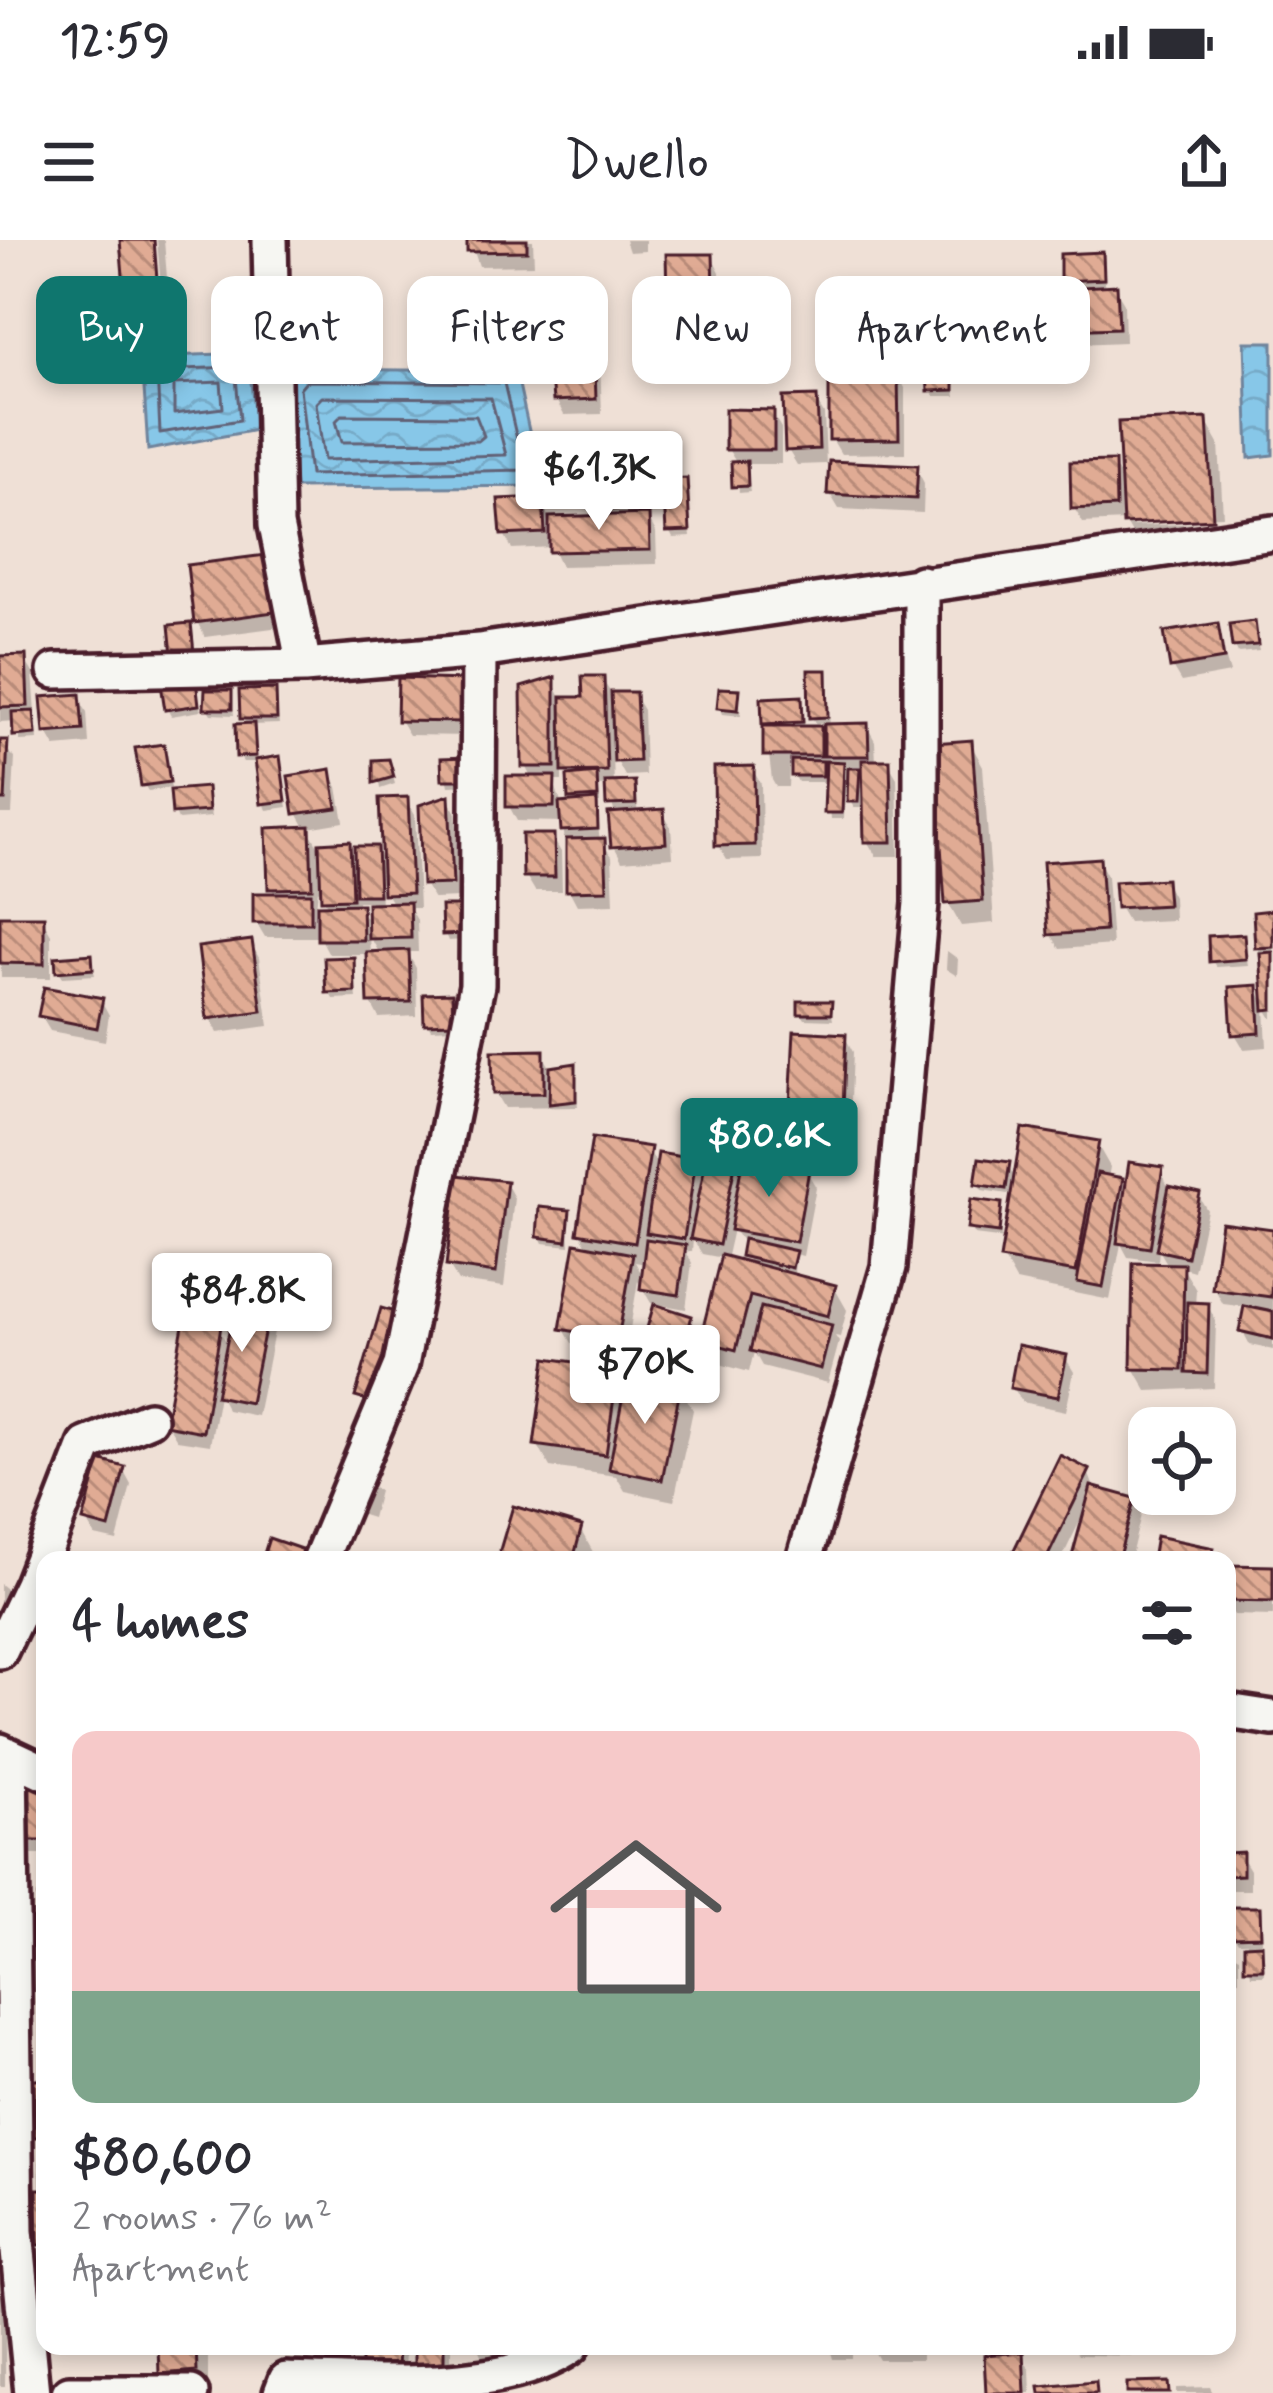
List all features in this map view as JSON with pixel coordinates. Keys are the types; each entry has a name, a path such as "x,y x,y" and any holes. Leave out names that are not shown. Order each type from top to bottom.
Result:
{"street":[{"path":"270,240 276,525 304,666"},
{"path":"55,670 304,666 479,651 1273,533"},
{"path":"808,1551 889,1267 922,903 921,583"},
{"path":"324,1551 401,1365 477,985 479,651"},
{"path":"50,1551 86,1445 149,1419"},
{"path":"0,1651 36,1590"},
{"path":"1236,1712 1273,1718"},
{"path":"32,2393 16,2231 5,1754 36,1768"},
{"path":"281,2393 286,2380 487,2386 549,2368 563,2355"},
{"path":"69,2393 191,2393"}],"water":[{"path":"1245,342 1273,342 1273,455 1249,458"},
{"path":"211,354 211,384 251,384 256,430 148,450 144,384 187,384 187,355"},
{"path":"383,370 407,370 407,384 519,384 541,486 295,488 288,384 383,384"}],"building":[{"path":"120,240 154,240 157,276 123,276"},
{"path":"467,240 527,240 527,251 467,252"},
{"path":"1103,252 1104,279 1060,276 1060,254"},
{"path":"666,254 713,254 714,276 667,276"},
{"path":"1117,285 1119,328 1090,329 1090,286"},
{"path":"552,384 595,384 596,399 553,401"},
{"path":"829,384 898,384 899,439 829,440"},
{"path":"928,384 954,384 954,390 928,391"},
{"path":"817,396 819,449 785,451 783,397"},
{"path":"725,409 774,410 774,450 725,450"},
{"path":"1207,418 1213,519 1123,524 1118,422"},
{"path":"614,459 657,460 657,481 614,481"},
{"path":"747,461 748,486 732,487 731,462"},
{"path":"829,461 918,465 916,499 827,494"},
{"path":"1115,461 1116,507 1071,509 1070,462"},
{"path":"687,478 690,531 666,532 663,479"},
{"path":"657,487 658,508 601,510 600,489"},
{"path":"543,497 545,533 501,535 498,499"},
{"path":"649,514 650,550 549,552 549,517"},
{"path":"266,555 274,612 194,623 187,565"},
{"path":"1255,621 1258,645 1232,647 1229,624"},
{"path":"191,623 195,663 173,665 169,625"},
{"path":"1218,623 1224,659 1170,668 1164,632"},
{"path":"26,655 28,706 0,707 0,656"},
{"path":"808,670 827,670 828,717 809,718"},
{"path":"582,676 604,676 607,771 562,772 561,697 583,697"},
{"path":"555,677 555,767 522,767 521,687"},
{"path":"398,678 464,680 464,722 397,721"},
{"path":"196,680 199,705 165,710 161,684"},
{"path":"719,688 740,689 738,710 717,708"},
{"path":"276,689 277,719 240,719 239,690"},
{"path":"205,690 232,690 232,709 204,709"},
{"path":"611,692 636,692 639,761 614,762"},
{"path":"80,694 83,730 44,733 41,697"},
{"path":"802,696 803,722 762,724 761,698"},
{"path":"34,711 36,734 13,736 12,712"},
{"path":"254,723 256,756 236,757 235,724"},
{"path":"868,723 869,756 824,756 824,724"},
{"path":"763,726 821,726 821,756 763,756"},
{"path":"0,740 8,740 5,800 0,800"},
{"path":"972,740 983,901 945,904 934,743"},
{"path":"164,744 170,782 141,786 135,748"},
{"path":"280,756 286,801 261,804 255,760"},
{"path":"467,757 468,780 442,780 441,758"},
{"path":"389,759 394,777 373,783 373,760"},
{"path":"791,760 823,761 823,776 791,776"},
{"path":"862,760 890,760 892,842 864,842"},
{"path":"826,761 844,762 842,813 824,813"},
{"path":"754,766 755,845 715,846 714,767"},
{"path":"848,768 860,768 858,802 847,802"},
{"path":"331,769 337,808 294,814 288,776"},
{"path":"597,773 598,797 568,799 567,776"},
{"path":"506,776 555,776 554,807 506,807"},
{"path":"635,781 636,804 606,805 605,782"},
{"path":"207,787 209,811 172,814 170,790"},
{"path":"449,795 453,884 422,885 419,805"},
{"path":"408,797 412,893 383,894 379,798"},
{"path":"597,800 598,829 561,831 559,803"},
{"path":"664,809 666,843 611,847 608,813"},
{"path":"310,826 312,888 268,889 266,828"},
{"path":"522,834 554,834 555,877 523,877"},
{"path":"605,838 607,890 566,891 566,839"},
{"path":"350,841 352,899 321,900 319,843"},
{"path":"354,846 377,846 379,895 355,895"},
{"path":"1100,858 1105,931 1048,935 1043,862"},
{"path":"1166,879 1168,905 1116,908 1114,882"},
{"path":"253,893 311,893 311,923 253,923"},
{"path":"410,902 411,938 368,939 367,903"},
{"path":"362,904 363,940 317,940 317,905"},
{"path":"441,906 463,906 464,934 442,935"},
{"path":"1273,910 1273,947 1255,948 1253,912"},
{"path":"0,916 44,916 44,964 0,963"},
{"path":"1244,934 1246,959 1209,962 1208,936"},
{"path":"252,940 262,1011 207,1019 198,947"},
{"path":"409,950 411,1002 368,1003 366,952"},
{"path":"1273,952 1273,1009 1264,1010 1260,953"},
{"path":"92,954 93,969 56,972 55,957"},
{"path":"354,957 355,992 326,993 324,958"},
{"path":"1258,985 1260,1033 1232,1035 1229,987"},
{"path":"44,987 103,998 97,1028 38,1016"},
{"path":"452,993 453,1023 424,1024 423,994"},
{"path":"798,1001 832,1001 831,1014 798,1014"},
{"path":"794,1031 846,1034 843,1109 790,1106"},
{"path":"544,1050 544,1093 493,1094 492,1051"},
{"path":"576,1063 576,1101 549,1104 550,1067"},
{"path":"1022,1128 1099,1141 1076,1272 1000,1259"},
{"path":"592,1138 651,1147 635,1243 577,1233"},
{"path":"658,1153 696,1159 684,1239 646,1233"},
{"path":"707,1155 736,1160 719,1245 690,1239"},
{"path":"743,1157 809,1170 796,1242 730,1230"},
{"path":"979,1158 1010,1162 1006,1189 975,1184"},
{"path":"1129,1162 1163,1167 1150,1248 1117,1243"},
{"path":"1097,1173 1123,1178 1103,1287 1077,1282"},
{"path":"457,1175 507,1181 496,1273 446,1266"},
{"path":"1169,1186 1200,1193 1187,1257 1156,1250"},
{"path":"971,1199 1002,1203 999,1233 967,1229"},
{"path":"539,1207 570,1210 567,1241 537,1237"},
{"path":"1221,1222 1273,1229 1271,1297 1212,1289"},
{"path":"646,1239 686,1245 679,1295 640,1289"},
{"path":"743,1239 796,1251 792,1268 740,1256"},
{"path":"575,1243 633,1254 618,1339 560,1329"},
{"path":"721,1255 836,1285 828,1316 750,1296 736,1350 700,1340"},
{"path":"1133,1263 1184,1264 1182,1370 1131,1369"},
{"path":"1187,1302 1209,1303 1207,1374 1186,1373"},
{"path":"654,1304 692,1316 685,1340 647,1328"},
{"path":"1244,1306 1273,1312 1273,1339 1239,1331"},
{"path":"234,1307 268,1314 250,1403 216,1396"},
{"path":"761,1307 832,1325 821,1369 750,1351"},
{"path":"381,1308 405,1315 379,1404 355,1397"},
{"path":"184,1320 221,1326 203,1432 165,1425"},
{"path":"1018,1345 1067,1355 1058,1397 1010,1388"},
{"path":"546,1358 618,1368 606,1455 534,1445"},
{"path":"627,1374 681,1385 662,1480 609,1469"},
{"path":"1060,1455 1090,1470 1050,1551 1013,1551"},
{"path":"99,1460 125,1467 109,1528 83,1521"},
{"path":"1091,1486 1128,1496 1130,1515 1120,1551 1073,1551"},
{"path":"513,1506 582,1526 575,1551 500,1551"},
{"path":"1156,1536 1214,1548 1213,1551 1154,1551"},
{"path":"269,1538 307,1551 265,1551"},
{"path":"1236,1565 1273,1566 1273,1602 1236,1601"},
{"path":"15,1781 36,1783 36,1841 17,1841"},
{"path":"1236,1852 1243,1852 1243,1875 1236,1875"},
{"path":"1236,1907 1260,1907 1261,1936 1236,1937"},
{"path":"1262,1944 1263,1969 1244,1969 1244,1945"},
{"path":"34,2079 36,2079 36,2137"},
{"path":"158,2355 196,2355 197,2371 159,2374"},
{"path":"361,2355 398,2355 397,2371 361,2370"},
{"path":"414,2355 444,2355 444,2366 414,2365"},
{"path":"984,2355 1023,2355 1025,2393 986,2393"},
{"path":"1096,2381 1097,2393 1040,2393 1039,2386"},
{"path":"1169,2382 1170,2393 1127,2393 1127,2383"}]}
